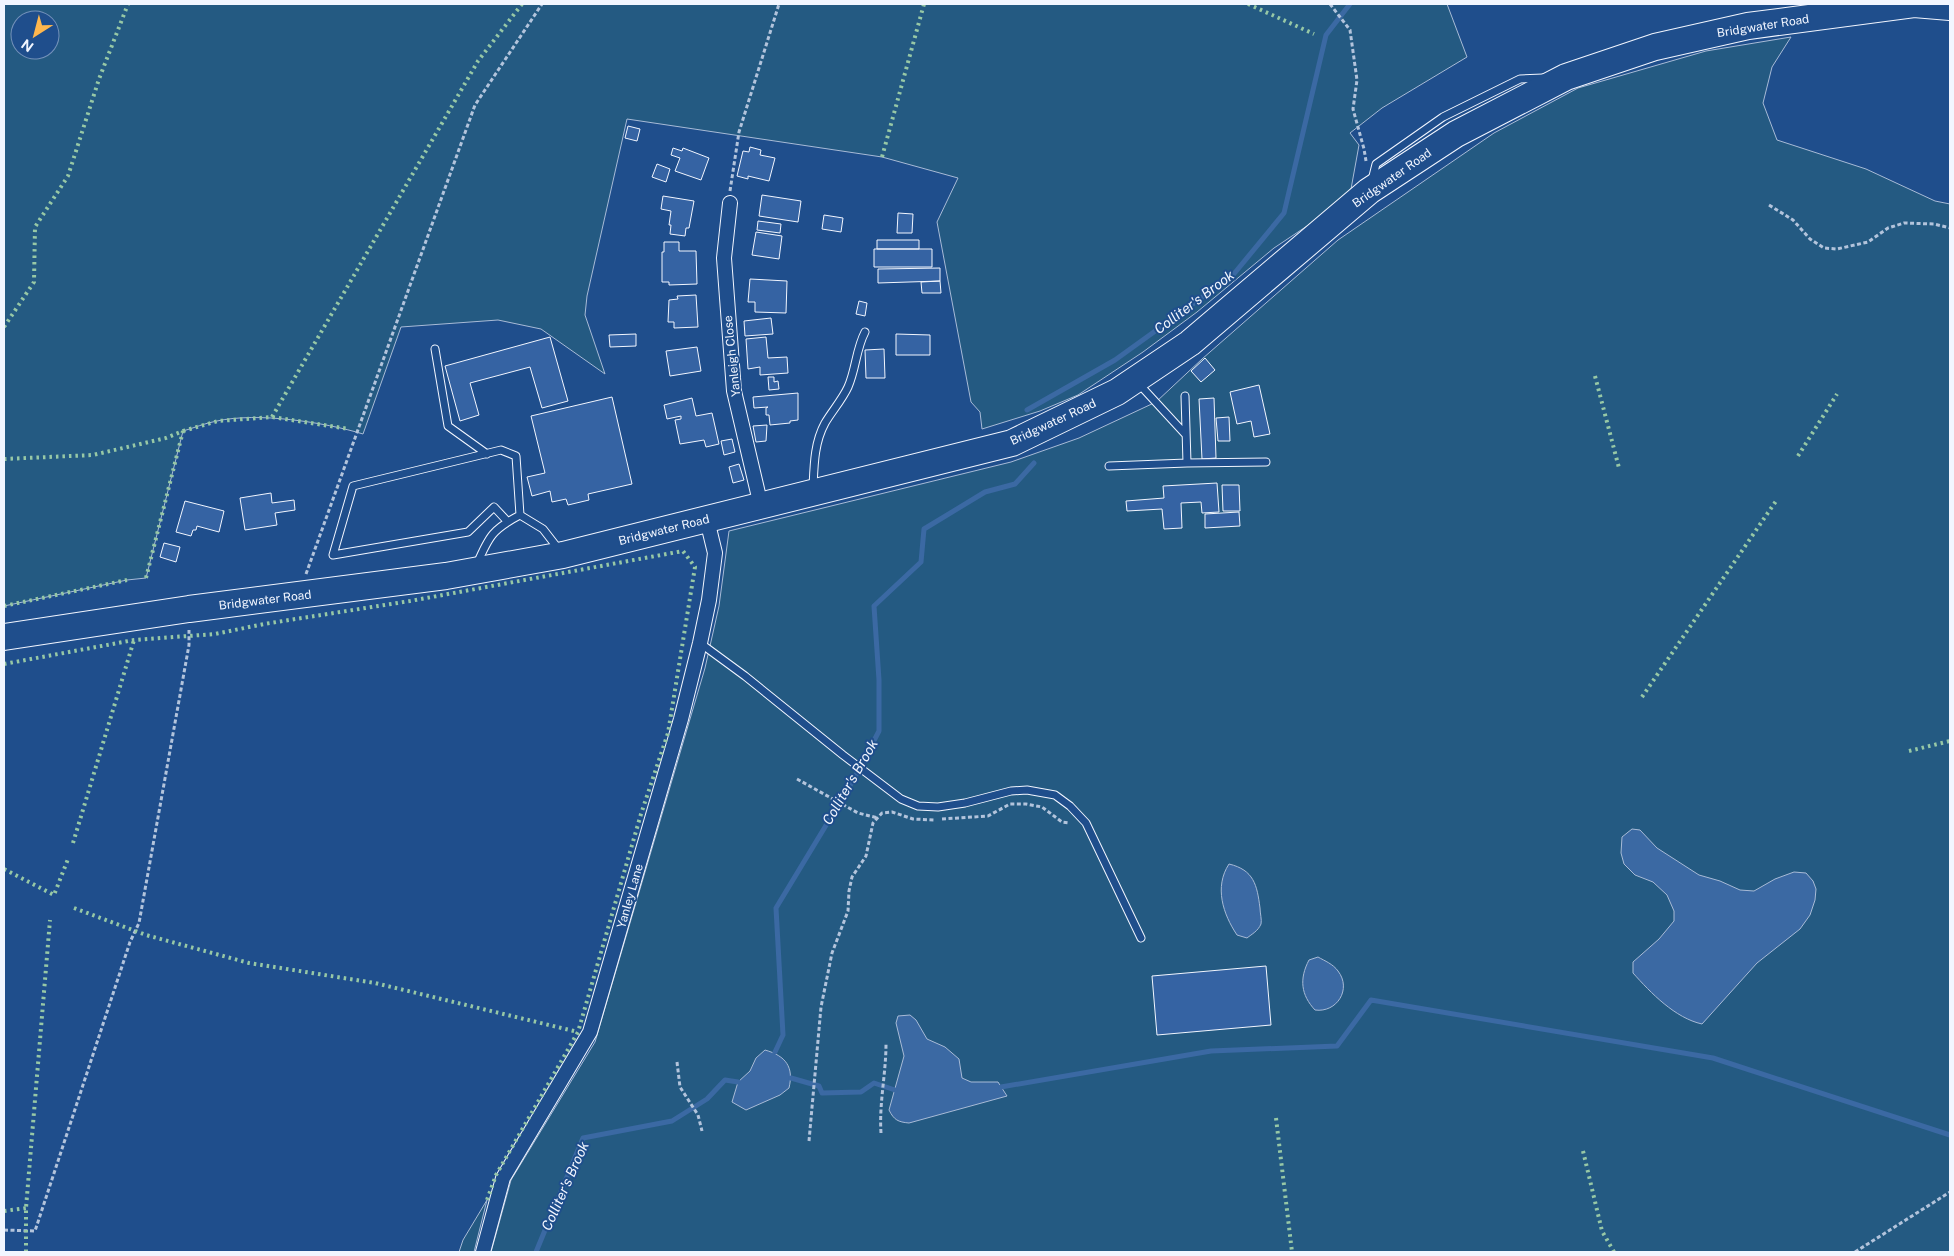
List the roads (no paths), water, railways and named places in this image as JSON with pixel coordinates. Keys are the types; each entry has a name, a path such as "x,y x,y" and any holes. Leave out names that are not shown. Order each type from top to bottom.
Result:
{"highway":[{"name":"Bridgwater Road","path":"4,637 189,609 475,571 563,555 1012,443 1117,392 1136,380 1190,343 1369,191 1456,134 1566,77 1655,47 1812,14 1914,4 1950,7"}],"street":[{"name":"Yanleigh Close","path":"730,203 724,258 734,391 761,506"},
{"name":"Yanley Lane","path":"483,1252 503,1178 590,1032 681,719 700,643 709,600 715,553 707,520"}],"lane":[{"path":"812,493 816,448 824,426 848,387 856,362 859,342 865,332"},
{"path":"435,349 448,426 487,454"},
{"path":"1136,380 1186,435"},
{"path":"1185,396 1187,463"},
{"path":"508,522 494,507 468,532 333,555 353,486 501,450 516,456 520,516"},
{"path":"1109,466 1266,462"},
{"path":"475,571 485,544 500,526 520,516"},
{"path":"520,516 544,529 563,555"},
{"path":"700,643 745,676 901,799 918,806 938,807 965,803 1011,791 1026,790 1055,795 1070,806 1086,823 1141,938"}],"waterway":[{"name":"Colliter's Brook","path":"1027,410 1115,360 1233,275 1284,213 1326,35 1350,4"},
{"name":"Colliter's Brook","path":"775,1052 783,1035 776,908 854,779 879,731 879,680 874,606 921,562 924,529 985,492 1015,484 1034,463"},
{"path":"1001,1087 1211,1051 1337,1046 1371,1000 1713,1058 1950,1135"},
{"path":"791,1078 819,1086 822,1093 861,1092 874,1083 895,1090"},
{"name":"Colliter's Brook","path":"536,1252 583,1138 672,1121 707,1099 725,1080 738,1082"}]}
